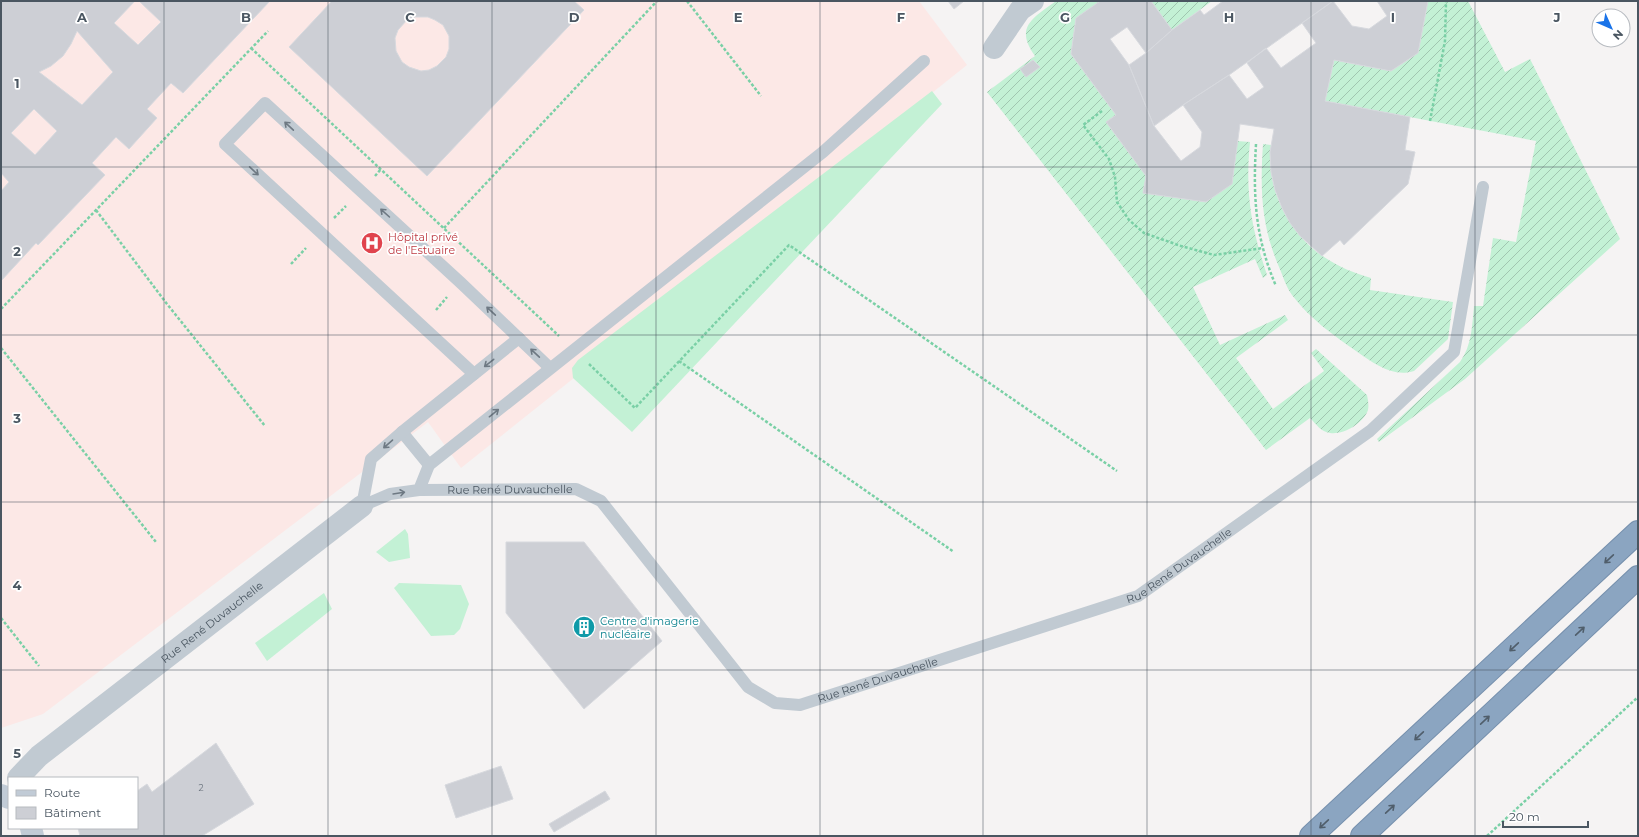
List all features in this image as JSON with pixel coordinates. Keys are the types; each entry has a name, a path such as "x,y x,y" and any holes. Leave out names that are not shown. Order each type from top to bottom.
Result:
{"highway":[{"path":"1311,836 1638,532"},
{"path":"1362,836 1638,577"}],"street":[{"path":"994,48 1020,10 1033,1"},
{"name":"Rue René Duvauchelle","path":"19,777 39,756 362,506"}],"lane":[{"path":"419,490 429,465 823,152 924,61"},
{"path":"474,374 225,144 265,103 550,368"},
{"name":"Rue René Duvauchelle","path":"362,506 390,494 419,490 576,489 601,501 748,687 776,703 800,705 1138,596 1370,431 1454,352 1483,187"},
{"path":"362,506 370,460 402,432 519,338"},
{"path":"402,432 429,465"}],"path":[{"path":"444,228 657,1"},
{"path":"687,1 761,96"},
{"path":"1430,122 1445,40 1446,1"},
{"path":"1,309 268,31"},
{"path":"251,48 574,349 635,408 789,245 1117,471"},
{"path":"1102,112 1083,124 1109,159 1115,177 1116,202 1129,220 1144,233 1181,246 1214,255 1263,248"},
{"path":"1256,144 1254,178 1255,213 1268,267 1276,286"},
{"path":"96,210 172,310 265,426"},
{"path":"1,348 156,542"},
{"path":"679,362 954,552"},
{"path":"1,618 39,666"},
{"path":"1487,836 1638,697"}],"shaded area":[{"name":"Hôpital privé de l'Estuaire","path":"1,1 919,1 967,65 461,468 428,422 43,714 1,728"}],"green space":[{"path":"1056,1 1100,1 1076,18 1071,54 1116,115 1106,122 1146,176 1143,193 1206,202 1232,183 1237,141 1250,142 1248,178 1251,210 1261,258 1267,275 1263,278 1255,259 1193,287 1220,345 1285,315 1288,320 1236,358 1273,409 1324,371 1311,353 1316,349 1367,395 1368,410 1362,420 1352,428 1341,432 1330,433 1321,429 1310,418 1266,450 987,92 1035,56 1026,38 1026,30 1034,18"},
{"path":"1151,1 1212,1 1172,30"},
{"path":"1428,1 1468,1 1505,72 1530,59 1620,239 1465,379 1379,442 1377,439 1460,362 1464,356 1471,335 1474,306 1483,306 1493,238 1516,242 1536,141 1325,101 1334,60 1391,71 1418,53"},
{"path":"932,91 942,104 632,432 573,378 572,368 578,360"},
{"path":"1263,144 1271,145 1270,161 1272,177 1282,208 1290,223 1311,247 1335,264 1371,278 1370,290 1453,302 1448,339 1414,371 1398,373 1369,360 1322,326 1306,311 1290,292 1273,252 1265,222 1262,192"},
{"path":"405,529 408,534 410,558 389,562 376,552"},
{"path":"399,583 461,585 469,604 460,629 454,635 431,636 394,588"},
{"path":"324,593 332,609 267,661 255,643"}],"building":[{"path":"1,1 135,1 114,23 138,45 161,22 139,1 270,1 183,93 171,83 147,109 157,118 129,149 116,137 92,163 105,175 38,245 36,243 1,281 1,191 9,182 1,173","holes":["77,31 113,72 82,105 39,72 51,66 63,56","34,109 57,131 35,155 11,133"]},
{"path":"332,1 574,1 584,10 427,176 289,47","holes":["415,17 428,17 443,25 449,36 449,49 446,57 437,66 429,70 421,71 409,67 402,62 396,51 395,38 398,30 407,20"]},
{"path":"948,1 964,1 954,9"},
{"path":"1100,1 1151,1 1172,30 1146,53 1127,27 1110,39 1129,65 1154,126 1181,161 1200,147 1202,132 1183,105 1229,75 1247,99 1264,87 1247,63 1266,48 1281,68 1316,43 1302,23 1333,1 1352,26 1369,29 1387,16 1377,1 1428,1 1418,53 1391,71 1334,60 1325,101 1410,117 1405,150 1415,152 1408,184 1344,245 1340,240 1322,256 1300,236 1290,223 1275,190 1271,172 1270,152 1274,129 1240,124 1232,184 1206,202 1143,193 1146,176 1106,122 1116,115 1071,54 1076,18"},
{"path":"1223,1 1333,1 1154,126 1129,65 1146,53 1172,30 1200,10 1204,15"},
{"path":"1033,60 1040,67 1026,77 1020,69"},
{"name":"Centre d'imagerie nucléaire","path":"506,542 584,542 662,641 584,709 506,613"},
{"path":"216,743 254,804 202,836 80,836 78,829 138,829 138,790 147,784 152,792"},
{"path":"501,766 513,799 456,818 445,785"},
{"path":"605,791 610,799 554,832 549,824"}],"place":[{"name":"Hôpital privé de l'Estuaire","path":"372,243"},
{"name":"Centre d'imagerie nucléaire","path":"584,627"}]}
